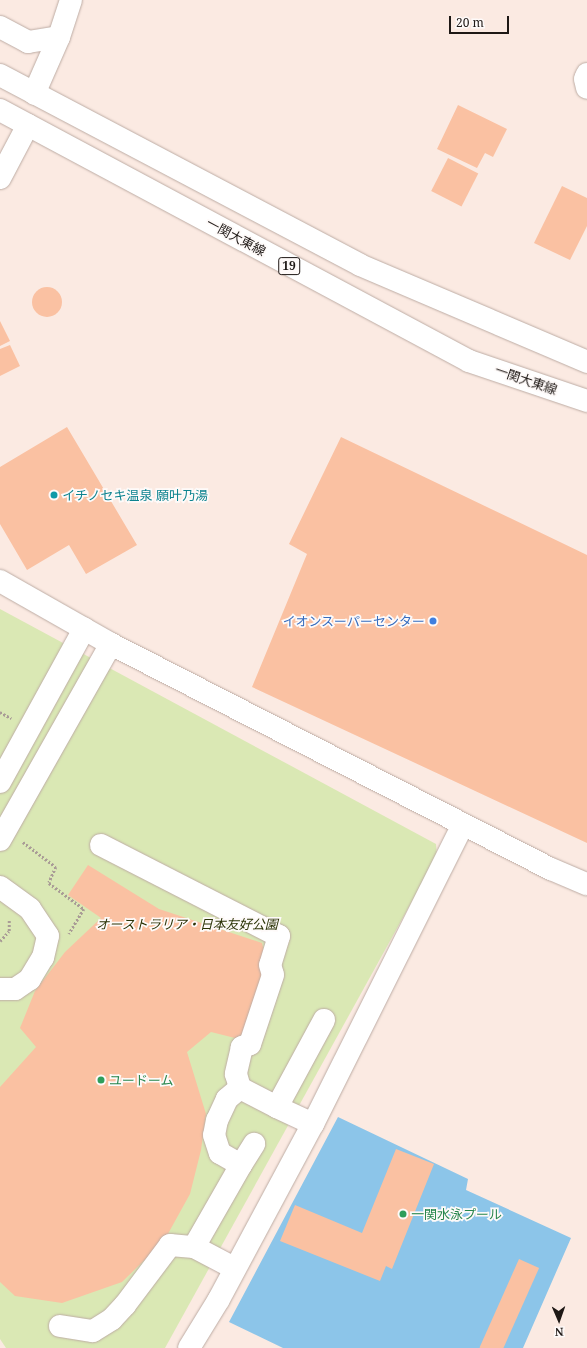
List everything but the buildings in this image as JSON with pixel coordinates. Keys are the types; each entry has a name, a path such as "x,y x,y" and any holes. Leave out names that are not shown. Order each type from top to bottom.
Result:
{"street":[{"path":"34,94 60,37 70,0"},
{"path":"0,27 28,42 60,37"},
{"path":"587,74 585,79 587,88"},
{"path":"0,76 360,264 587,362"},
{"name":"一関大東線","path":"0,110 469,361 587,401"},
{"path":"0,178 28,125"},
{"path":"0,580 111,644 551,869 587,884"},
{"path":"0,782 84,629"},
{"path":"8,838 111,644"},
{"path":"189,1348 313,1124 463,824"},
{"path":"101,846 279,936 270,965 273,976 250,1044 242,1046 236,1074 240,1088 313,1124"},
{"path":"0,887 30,909 48,936 44,957 30,979 15,990 0,989"},
{"path":"277,1107 324,1020"},
{"path":"240,1088 227,1099 217,1120 214,1135 220,1153 241,1165"},
{"path":"194,1247 254,1144"},
{"path":"60,1326 93,1331 112,1319 125,1305 170,1245 194,1247 234,1268"}],"path":[{"path":"8,838 56,867 49,883 84,909 65,941"},
{"path":"0,941 10,931 9,919"}],"green space":[{"name":"オーストラリア・日本友好公園","path":"0,609 436,844 437,856 165,1348 6,1348 0,1339"}],"water":[{"name":"一関水泳プール","path":"338,1117 468,1179 466,1190 571,1238 523,1348 283,1348 229,1322"}],"place":[{"name":"イチノセキ温泉 願叶乃湯","path":"54,495"},
{"name":"イオンスーパーセンター","path":"433,621"},
{"name":"ユードーム","path":"101,1080"},
{"name":"一関水泳プール","path":"403,1214"}]}
